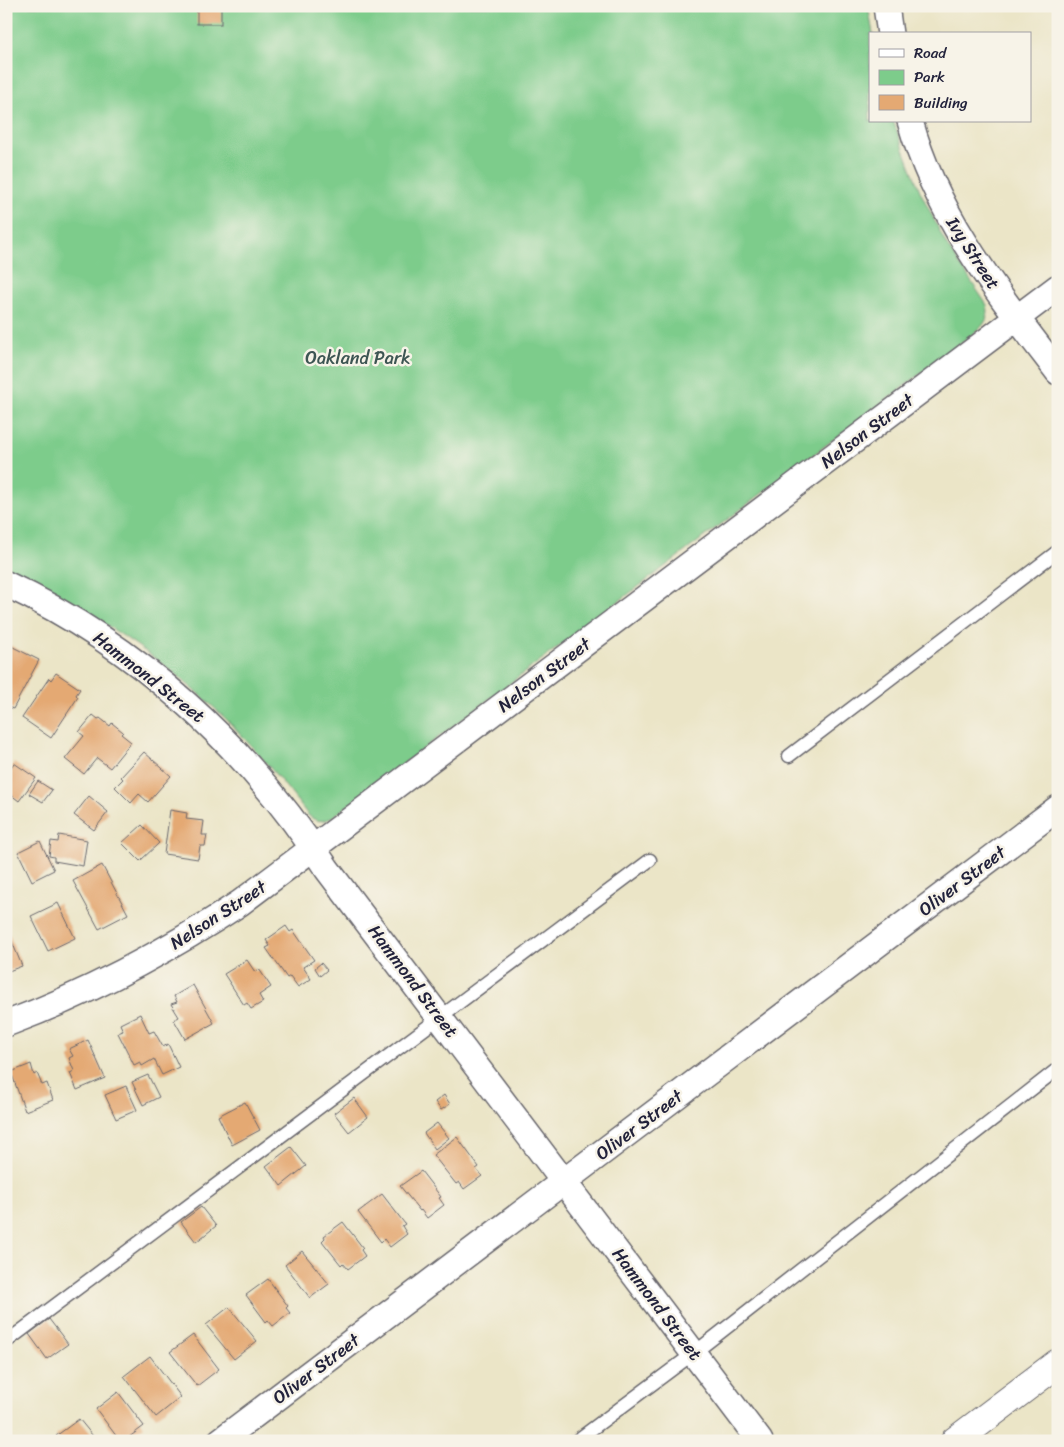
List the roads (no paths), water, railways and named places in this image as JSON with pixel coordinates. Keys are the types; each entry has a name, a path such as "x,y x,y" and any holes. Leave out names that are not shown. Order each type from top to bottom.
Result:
{"main road":[{"path":"955,1441 1058,1363"}],"street":[{"path":"886,6 890,32"},
{"name":"Ivy Street","path":"910,122 930,176 958,232 978,264 1058,372"},
{"name":"Nelson Street","path":"6,1024 59,1003 163,951 240,903 1058,287"},
{"name":"Hammond Street","path":"6,584 52,608 104,640 142,667 184,702 250,766 300,828 327,869 760,1441"},
{"name":"Oliver Street","path":"220,1441 1058,808"}],"lane":[{"path":"789,756 1058,551"},
{"path":"6,1342 650,860"},
{"path":"576,1441 694,1353 1055,1071"}],"park label":[{"name":"Oakland Park","path":"358,358"}]}
